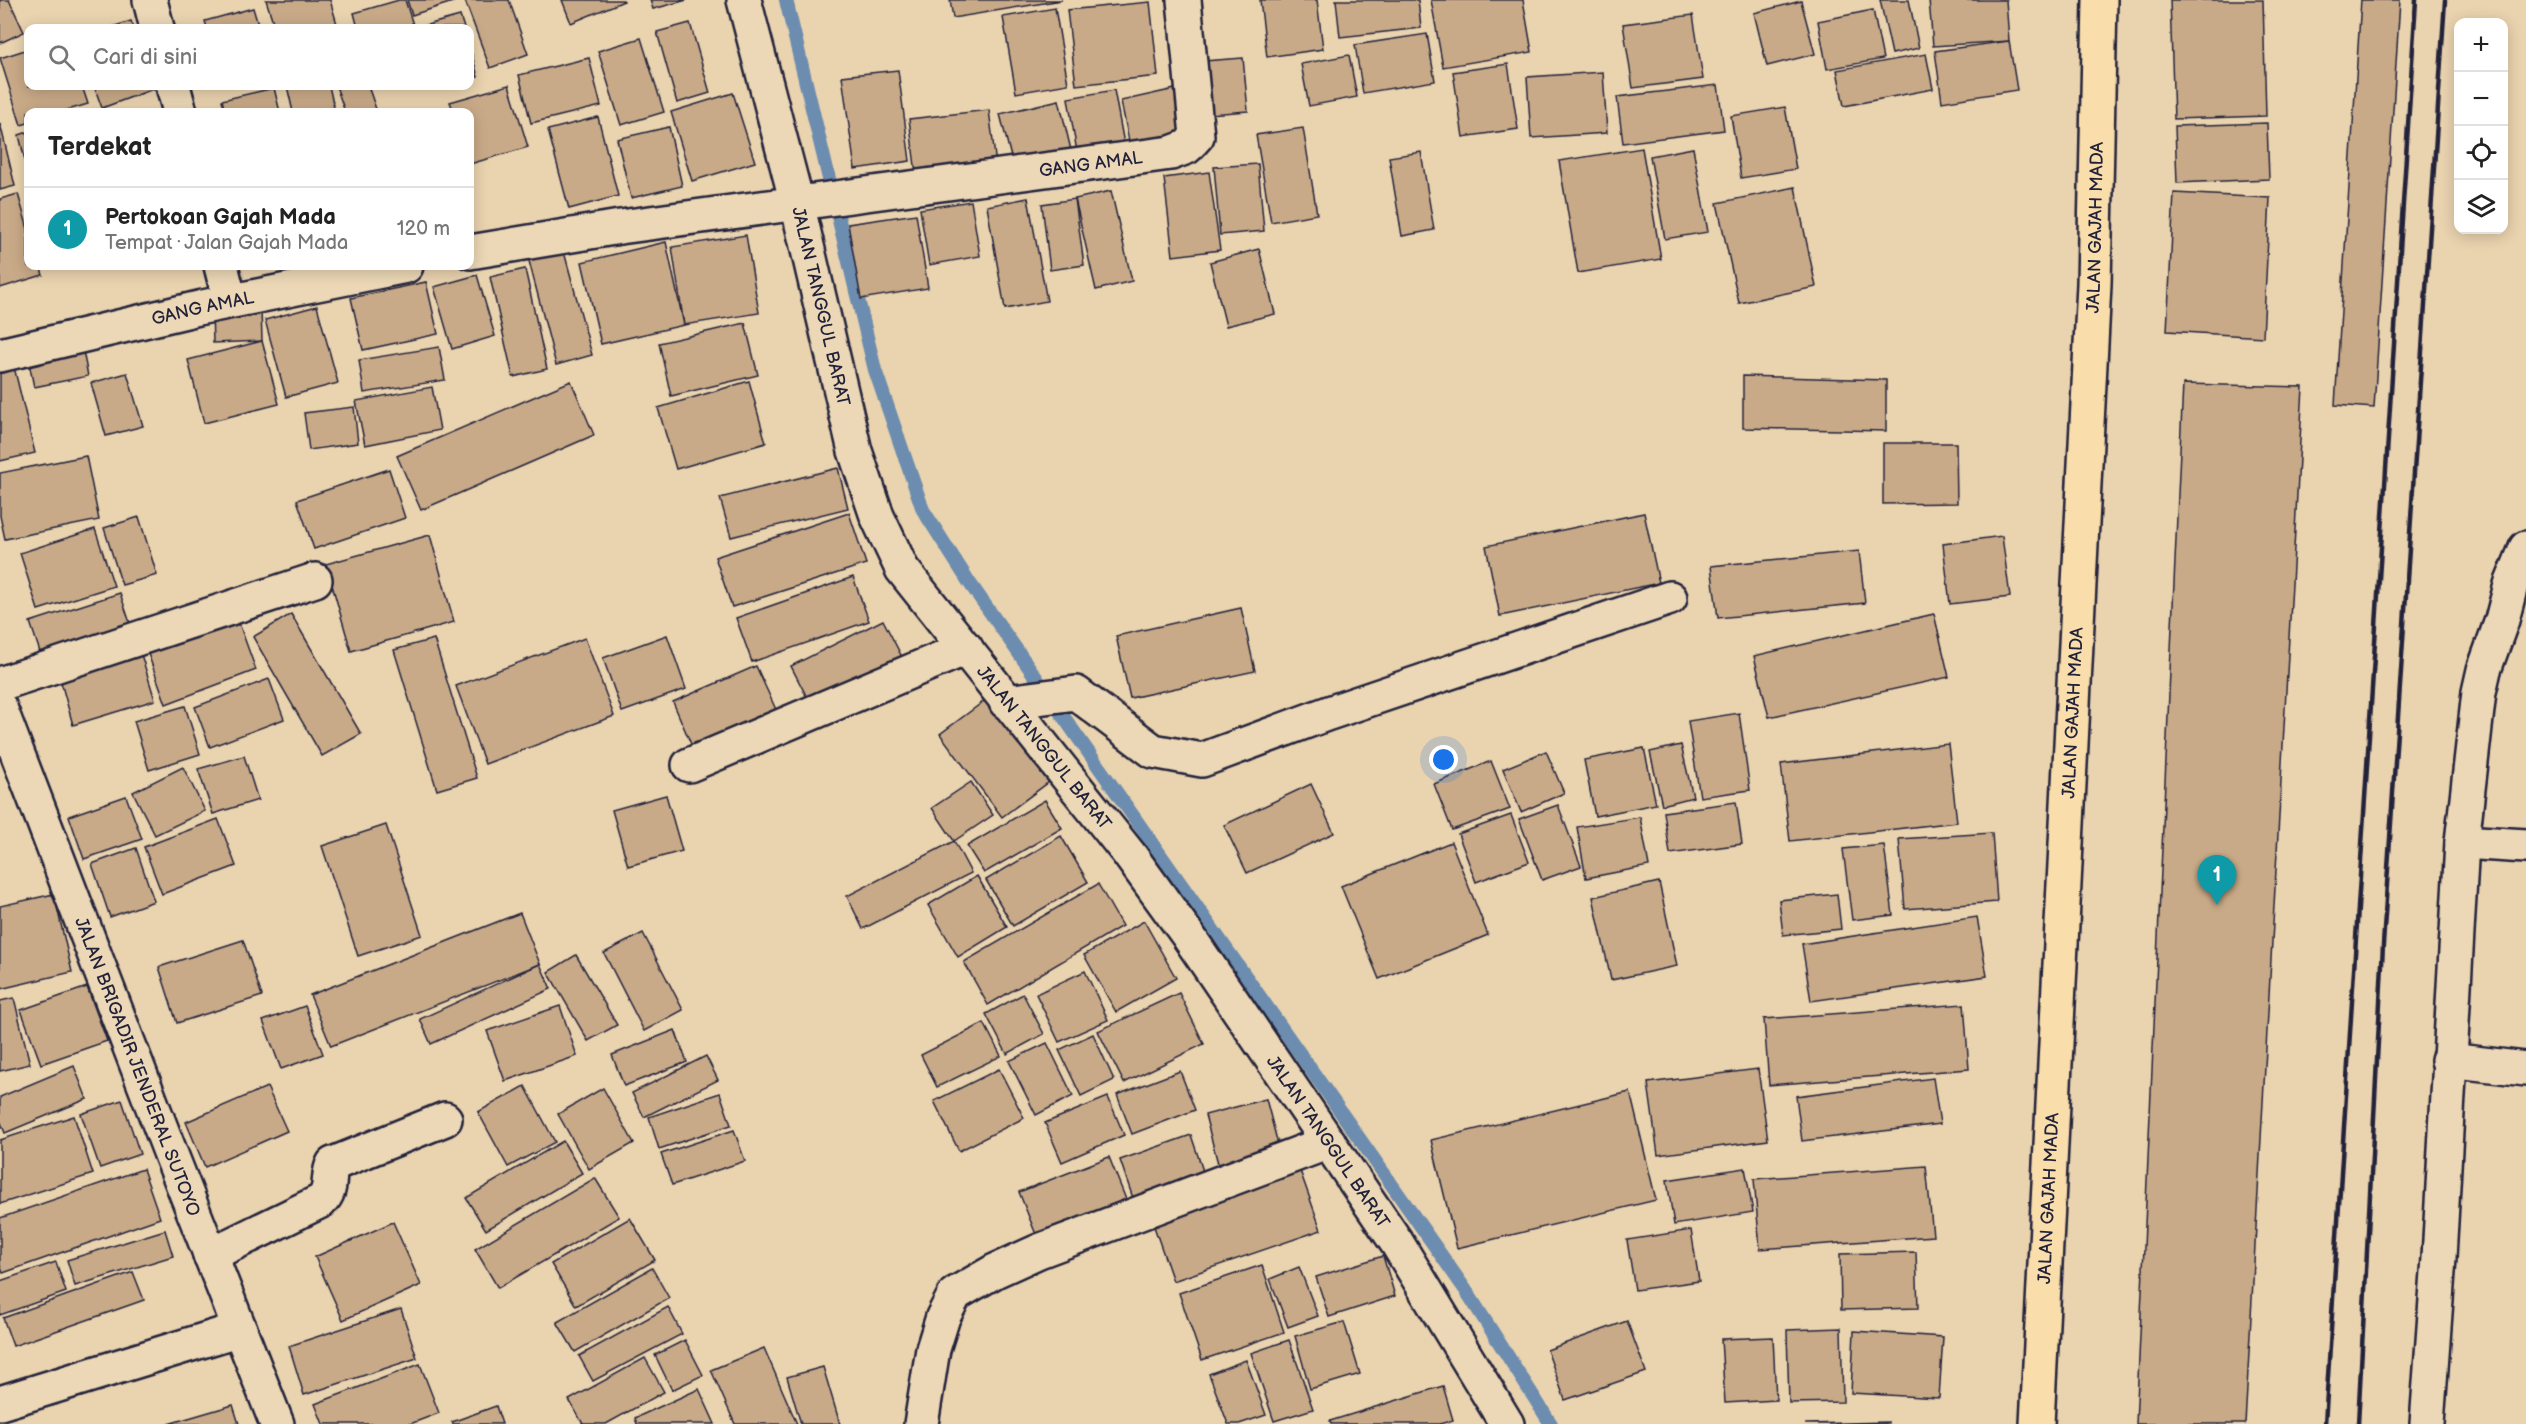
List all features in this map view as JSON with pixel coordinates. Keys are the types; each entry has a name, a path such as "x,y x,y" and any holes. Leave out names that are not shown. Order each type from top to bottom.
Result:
{"highway":[{"name":"JALAN GAJAH MADA","path":"2037,1424 2094,284 2100,0"}],"street":[{"path":"150,0 156,24"},
{"name":"JALAN TANGGUL BARAT","path":"744,0 802,203 855,451 877,516 902,569 966,648 1017,700 1187,934 1397,1243 1507,1424"},
{"name":"GANG AMAL","path":"802,203 845,199 1171,153 1187,147 1197,136 1184,0"},
{"path":"173,90 179,108"},
{"path":"474,251 620,227 802,203"},
{"path":"222,270 230,302"},
{"name":"GANG AMAL","path":"0,355 230,302 386,270"},
{"path":"2427,1424 2439,1258 2448,1060 2462,842 2478,692 2511,585 2525,553"},
{"path":"0,684 315,580"},
{"path":"1017,700 1076,693 1153,751 1202,760 1329,713 1670,598"},
{"path":"688,765 966,648"},
{"name":"JALAN BRIGADIR JENDERAL SUTOYO","path":"0,708 277,1424"},
{"path":"2462,842 2526,846"},
{"path":"2448,1060 2526,1069"},
{"path":"210,1255 321,1201 330,1190 330,1171 333,1164 445,1119"},
{"path":"921,1424 933,1349 943,1317 955,1294 995,1271 1039,1251 1329,1142"},
{"path":"0,1403 240,1329"}],"building":[{"path":"0,0 9,0 24,32 0,43"},
{"path":"266,0 330,0 337,24 274,24"},
{"path":"405,0 413,24 357,24 354,13"},
{"path":"407,0 459,0 412,15"},
{"path":"509,0 528,54 490,68 465,1"},
{"path":"562,0 623,0 624,1 571,23"},
{"path":"650,0 687,0 653,9"},
{"path":"950,0 1062,0 953,18"},
{"path":"1260,0 1317,0 1323,49 1267,57"},
{"path":"1336,0 1418,0 1421,28 1340,37"},
{"path":"1431,0 1523,0 1532,52 1443,67"},
{"path":"1880,0 1909,0 1919,48 1892,54"},
{"path":"1929,0 2006,0 2009,41 1933,46"},
{"path":"2170,0 2263,0 2266,116 2174,119"},
{"path":"2361,0 2400,0 2374,408 2335,405"},
{"path":"1801,1 1815,54 1767,66 1754,13"},
{"path":"1150,2 1158,76 1076,85 1067,10"},
{"path":"253,8 258,24 206,24 205,21"},
{"path":"1055,8 1068,84 1016,93 1003,17"},
{"path":"1873,10 1883,59 1827,69 1818,21"},
{"path":"1693,15 1703,79 1633,88 1623,24"},
{"path":"460,16 463,24 431,24"},
{"path":"690,23 710,93 677,103 657,32"},
{"path":"1427,34 1435,81 1363,93 1355,45"},
{"path":"641,38 664,112 621,125 598,51"},
{"path":"2009,41 2017,90 1942,102 1935,51"},
{"path":"24,50 24,90 83,90 88,104 74,108 24,108 24,124 21,125 0,58"},
{"path":"1926,54 1933,89 1844,106 1837,70"},
{"path":"1349,55 1357,97 1309,106 1301,64"},
{"path":"589,58 601,106 531,123 519,75"},
{"path":"1243,58 1248,111 1209,114 1204,61"},
{"path":"474,62 478,77 474,78"},
{"path":"1508,64 1518,129 1463,137 1453,72"},
{"path":"898,70 910,161 855,169 842,76"},
{"path":"1603,72 1607,133 1531,138 1527,77"},
{"path":"509,85 528,147 474,163 474,108 452,108 450,102"},
{"path":"1718,85 1724,130 1623,143 1617,97"},
{"path":"1175,89 1184,134 1130,146 1121,101"},
{"path":"95,90 151,90 102,108"},
{"path":"274,90 279,108 224,108 222,100"},
{"path":"288,90 330,90 334,108 292,108"},
{"path":"337,90 369,90 376,108 344,108"},
{"path":"1114,90 1124,144 1077,152 1068,98"},
{"path":"733,93 755,162 692,181 671,112"},
{"path":"1059,100 1071,150 1013,165 1000,114"},
{"path":"1785,107 1796,169 1741,178 1731,116"},
{"path":"989,110 996,165 916,174 909,119"},
{"path":"598,117 618,196 569,209 548,130"},
{"path":"0,123 15,186 0,190"},
{"path":"2267,123 2269,179 2177,183 2175,126"},
{"path":"669,127 682,186 631,198 617,139"},
{"path":"1303,128 1317,214 1271,222 1256,135"},
{"path":"24,133 24,156 19,135"},
{"path":"1642,148 1661,259 1578,273 1559,161"},
{"path":"1693,148 1708,232 1665,239 1650,156"},
{"path":"1421,152 1434,230 1402,236 1389,157"},
{"path":"1258,164 1264,231 1220,235 1214,167"},
{"path":"1209,172 1220,250 1173,256 1164,178"},
{"path":"1795,187 1816,287 1739,303 1717,203"},
{"path":"1111,191 1132,281 1096,290 1075,199"},
{"path":"2174,193 2270,198 2263,337 2167,331"},
{"path":"18,194 24,215 24,270 41,270 43,275 0,288 0,199"},
{"path":"1028,198 1047,301 1005,309 987,206"},
{"path":"1075,199 1084,265 1050,270 1042,204"},
{"path":"971,201 980,256 929,265 920,209"},
{"path":"916,214 928,288 861,299 848,224"},
{"path":"746,235 759,313 684,325 672,247"},
{"path":"666,242 684,325 601,344 582,262"},
{"path":"563,248 592,355 556,365 528,257"},
{"path":"1259,249 1275,314 1226,326 1210,262"},
{"path":"525,269 547,369 513,377 490,277"},
{"path":"477,275 495,336 452,349 434,287"},
{"path":"426,282 438,334 363,350 351,298"},
{"path":"317,306 338,383 286,397 265,320"},
{"path":"261,309 262,341 213,343 212,311"},
{"path":"745,323 758,375 671,396 659,343"},
{"path":"262,341 279,404 204,423 188,360"},
{"path":"82,346 88,376 34,387 28,358"},
{"path":"439,347 445,380 364,393 359,360"},
{"path":"14,367 35,453 0,461 0,371"},
{"path":"127,373 143,426 106,436 91,383"},
{"path":"1743,376 1886,380 1886,431 1743,428"},
{"path":"571,381 594,435 421,510 397,456"},
{"path":"749,381 766,443 676,469 658,408"},
{"path":"2183,384 2303,387 2245,1424 2136,1424"},
{"path":"432,387 440,430 365,445 356,401"},
{"path":"354,407 358,443 309,450 304,413"},
{"path":"1883,443 1956,443 1957,503 1883,504"},
{"path":"86,456 99,520 5,539 0,516 0,473"},
{"path":"838,468 848,508 731,537 720,498"},
{"path":"389,469 405,518 314,549 297,500"},
{"path":"849,513 866,564 732,607 715,557"},
{"path":"1644,513 1659,583 1500,616 1486,546"},
{"path":"139,517 157,575 122,585 104,528"},
{"path":"95,529 114,586 38,610 20,553"},
{"path":"430,535 454,622 351,651 326,564"},
{"path":"2002,536 2010,597 1950,604 1943,544"},
{"path":"1859,551 1865,603 1718,618 1711,566"},
{"path":"853,577 869,621 752,662 736,618"},
{"path":"120,593 134,635 44,664 30,622"},
{"path":"1241,608 1255,671 1130,698 1116,636"},
{"path":"291,614 361,734 322,756 253,637"},
{"path":"1934,614 1949,677 1769,717 1754,656"},
{"path":"236,615 256,670 166,704 146,648"},
{"path":"883,620 904,661 812,707 791,666"},
{"path":"667,635 686,689 622,712 603,658"},
{"path":"585,638 614,716 485,764 456,686"},
{"path":"434,639 477,778 437,790 394,650"},
{"path":"140,651 155,700 73,725 59,675"},
{"path":"756,666 778,714 694,751 673,702"},
{"path":"269,679 284,719 210,747 195,707"},
{"path":"987,699 1049,782 1002,817 940,734"},
{"path":"185,706 200,754 149,770 134,721"},
{"path":"1739,713 1750,790 1700,797 1688,721"},
{"path":"1948,744 1957,822 1790,841 1781,764"},
{"path":"1681,745 1693,797 1662,805 1650,752"},
{"path":"1644,748 1656,804 1595,816 1584,760"},
{"path":"1546,751 1564,793 1521,812 1503,769"},
{"path":"244,756 258,800 213,814 198,769"},
{"path":"1491,761 1510,809 1452,830 1434,784"},
{"path":"183,767 205,811 155,835 133,792"},
{"path":"971,782 993,815 954,841 932,808"},
{"path":"1311,784 1334,833 1247,873 1224,825"},
{"path":"666,795 682,851 628,866 612,810"},
{"path":"126,796 142,839 84,859 69,816"},
{"path":"1045,800 1062,828 984,873 967,846"},
{"path":"1736,802 1742,844 1670,854 1664,812"},
{"path":"1558,805 1581,866 1542,880 1519,819"},
{"path":"1511,815 1529,862 1476,882 1458,834"},
{"path":"1640,817 1649,866 1586,878 1577,827"},
{"path":"218,819 236,866 162,894 144,847"},
{"path":"386,825 422,935 358,956 322,846"},
{"path":"1992,833 1997,902 1905,909 1899,839"},
{"path":"1061,836 1088,882 1013,926 986,880"},
{"path":"954,841 971,873 863,929 847,896"},
{"path":"1451,842 1488,935 1379,979 1341,886"},
{"path":"1884,845 1893,915 1852,920 1843,849"},
{"path":"136,848 154,901 110,917 92,864"},
{"path":"977,876 1007,927 958,957 928,905"},
{"path":"1659,882 1677,966 1611,980 1593,897"},
{"path":"1098,884 1122,926 988,1005 964,962"},
{"path":"54,894 72,972 0,989 0,906"},
{"path":"1837,894 1841,929 1783,935 1779,900"},
{"path":"520,913 540,964 331,1046 310,995"},
{"path":"1977,917 1987,976 1811,1001 1802,944"},
{"path":"1144,921 1176,978 1116,1012 1084,955"},
{"path":"643,933 683,1010 644,1031 604,953"},
{"path":"243,940 262,996 177,1023 159,967"},
{"path":"576,955 617,1025 588,1041 548,972"},
{"path":"540,964 551,989 431,1044 420,1019"},
{"path":"1085,971 1108,1020 1059,1042 1036,994"},
{"path":"87,987 107,1041 41,1064 21,1010"},
{"path":"1179,993 1204,1044 1124,1083 1098,1031"},
{"path":"1023,994 1044,1034 1007,1054 986,1014"},
{"path":"14,998 30,1064 0,1071 0,1001"},
{"path":"1964,1004 1969,1069 1769,1085 1764,1019"},
{"path":"305,1006 323,1054 281,1069 263,1021"},
{"path":"560,1006 577,1056 505,1081 487,1031"},
{"path":"984,1023 1001,1056 937,1087 921,1055"},
{"path":"675,1030 687,1062 624,1086 612,1055"},
{"path":"1093,1034 1114,1080 1081,1096 1059,1050"},
{"path":"1047,1043 1073,1096 1036,1115 1009,1061"},
{"path":"706,1056 718,1080 644,1117 632,1093"},
{"path":"74,1066 87,1099 5,1133 0,1120 0,1097"},
{"path":"999,1069 1024,1118 959,1151 934,1101"},
{"path":"1758,1069 1768,1140 1658,1155 1648,1083"},
{"path":"1180,1071 1195,1110 1132,1134 1117,1095"},
{"path":"1933,1078 1940,1124 1802,1141 1796,1096"},
{"path":"525,1086 555,1142 508,1167 478,1112"},
{"path":"267,1087 287,1131 205,1167 186,1122"},
{"path":"603,1088 634,1143 589,1169 558,1114"},
{"path":"1630,1092 1656,1200 1457,1248 1431,1140"},
{"path":"720,1093 731,1125 659,1149 649,1117"},
{"path":"1108,1097 1124,1135 1062,1162 1045,1123"},
{"path":"1266,1099 1280,1152 1219,1167 1205,1115"},
{"path":"122,1100 140,1154 100,1168 81,1114"},
{"path":"74,1116 93,1174 0,1204 0,1140"},
{"path":"734,1130 745,1161 672,1185 661,1154"},
{"path":"1191,1135 1206,1180 1135,1204 1120,1160"},
{"path":"563,1141 582,1173 486,1230 466,1198"},
{"path":"1109,1157 1127,1202 1037,1237 1019,1192"},
{"path":"1298,1165 1321,1230 1173,1281 1150,1215"},
{"path":"1926,1166 1933,1236 1760,1249 1754,1179"},
{"path":"1745,1168 1753,1212 1674,1225 1667,1180"},
{"path":"143,1169 160,1218 3,1273 0,1265 0,1218"},
{"path":"595,1178 619,1217 498,1288 475,1249"},
{"path":"630,1218 655,1260 576,1306 551,1264"},
{"path":"393,1222 421,1285 343,1320 315,1257"},
{"path":"165,1230 173,1256 75,1286 67,1260"},
{"path":"1691,1230 1699,1281 1635,1290 1627,1240"},
{"path":"1916,1252 1918,1308 1841,1310 1840,1254"},
{"path":"1383,1256 1395,1296 1329,1317 1316,1277"},
{"path":"56,1262 66,1292 0,1315 0,1281"},
{"path":"1262,1265 1284,1332 1202,1360 1179,1293"},
{"path":"1299,1267 1318,1316 1288,1327 1270,1279"},
{"path":"652,1268 669,1298 575,1352 557,1322"},
{"path":"133,1272 144,1300 13,1346 3,1318"},
{"path":"668,1307 682,1334 593,1381 579,1356"},
{"path":"401,1309 417,1358 304,1395 289,1346"},
{"path":"1627,1321 1646,1372 1565,1400 1547,1350"},
{"path":"1344,1322 1360,1374 1310,1389 1295,1336"},
{"path":"1841,1328 1843,1402 1789,1403 1787,1330"},
{"path":"1854,1331 1943,1337 1939,1398 1851,1393"},
{"path":"1773,1337 1776,1400 1725,1403 1721,1339"},
{"path":"685,1340 703,1375 672,1390 655,1355"},
{"path":"1289,1340 1313,1409 1274,1421 1251,1353"},
{"path":"764,1348 797,1424 735,1424 711,1370"},
{"path":"645,1358 664,1392 606,1424 583,1424 569,1400"},
{"path":"1246,1360 1266,1415 1239,1424 1228,1424 1209,1374"},
{"path":"420,1364 439,1413 410,1424 323,1424 315,1404"},
{"path":"823,1367 840,1424 801,1424 787,1377"},
{"path":"1443,1386 1453,1420 1440,1424 1331,1424 1330,1421"},
{"path":"699,1389 715,1424 637,1424 635,1418"},
{"path":"233,1405 239,1424 168,1424"},
{"path":"496,1406 502,1424 453,1424 452,1422"},
{"path":"1888,1422 1888,1424 1805,1424"}],"waterway":[{"path":"786,0 875,370 923,510 969,582 1467,1292 1551,1424"}],"railway":[{"path":"2325,1424 2416,0"},
{"path":"2358,1424 2383,945 2445,0"}],"place":[{"name":"Pertokoan Gajah Mada","path":"2217,905"}]}
